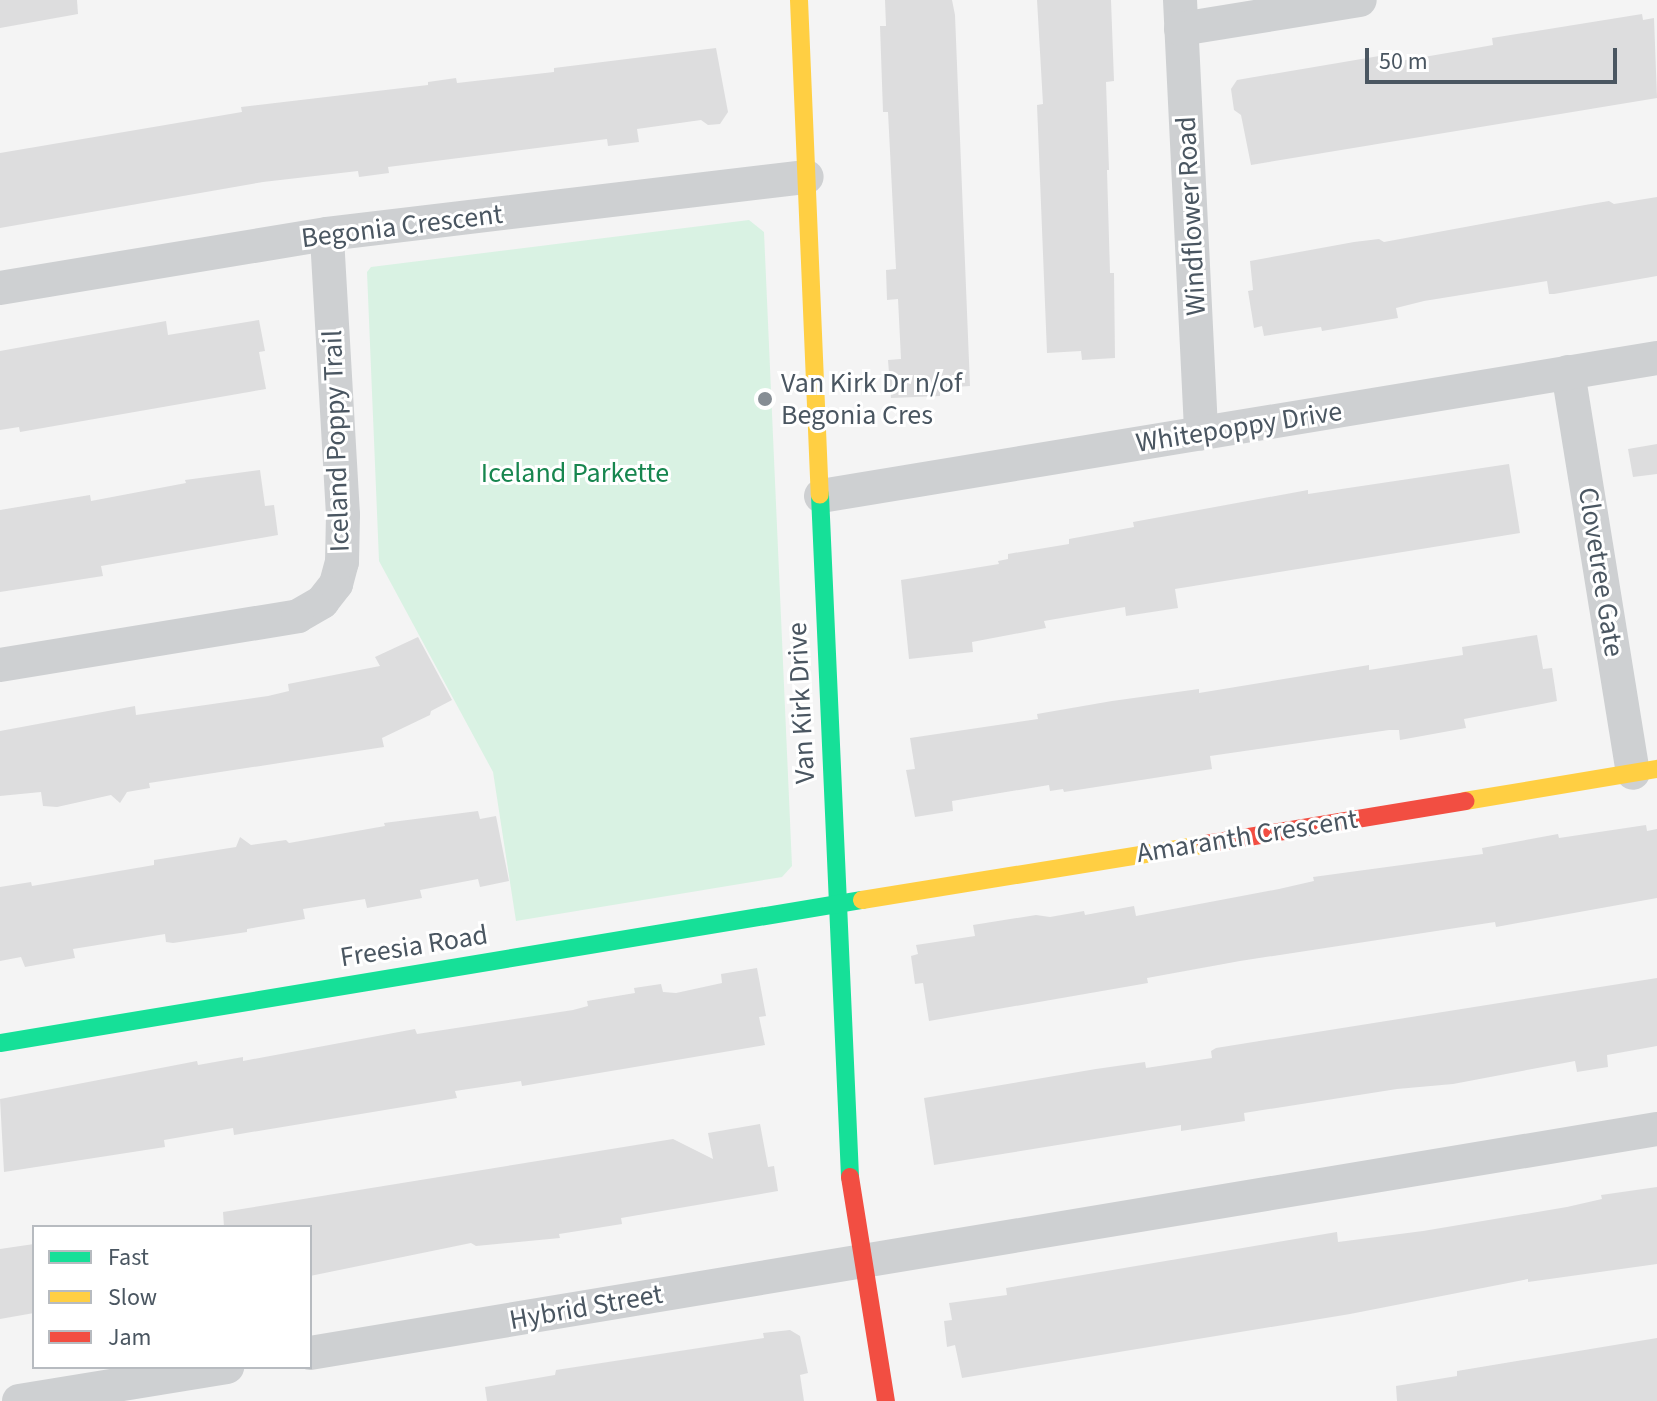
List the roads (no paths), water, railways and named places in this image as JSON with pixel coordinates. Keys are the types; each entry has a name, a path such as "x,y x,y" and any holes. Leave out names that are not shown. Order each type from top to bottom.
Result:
{"street":[{"name":"Van Kirk Drive","path":"799,0 848,1167 886,1401"},
{"path":"1181,15 1360,0"},
{"name":"Windflower Road","path":"1181,15 1201,433"},
{"name":"Begonia Crescent","path":"0,288 327,234 807,177"},
{"name":"Iceland Poppy Trail","path":"0,665 298,616 322,602 336,584 342,562 343,515 327,234"},
{"name":"Whitepoppy Drive","path":"821,496 1657,358"},
{"name":"Clovetree Gate","path":"1568,372 1645,771"},
{"name":"Amaranth Crescent","path":"837,904 1645,771"},
{"name":"Freesia Road","path":"0,1043 837,904"},
{"path":"862,1260 1657,1129"},
{"name":"Hybrid Street","path":"312,1353 862,1260"},
{"path":"19,1401 215,1369"}],"place":[{"name":"Van Kirk Dr n/of Begonia Cres","path":"765,399"}],"park label":[{"name":"Iceland Parkette","path":"575,473"}]}
